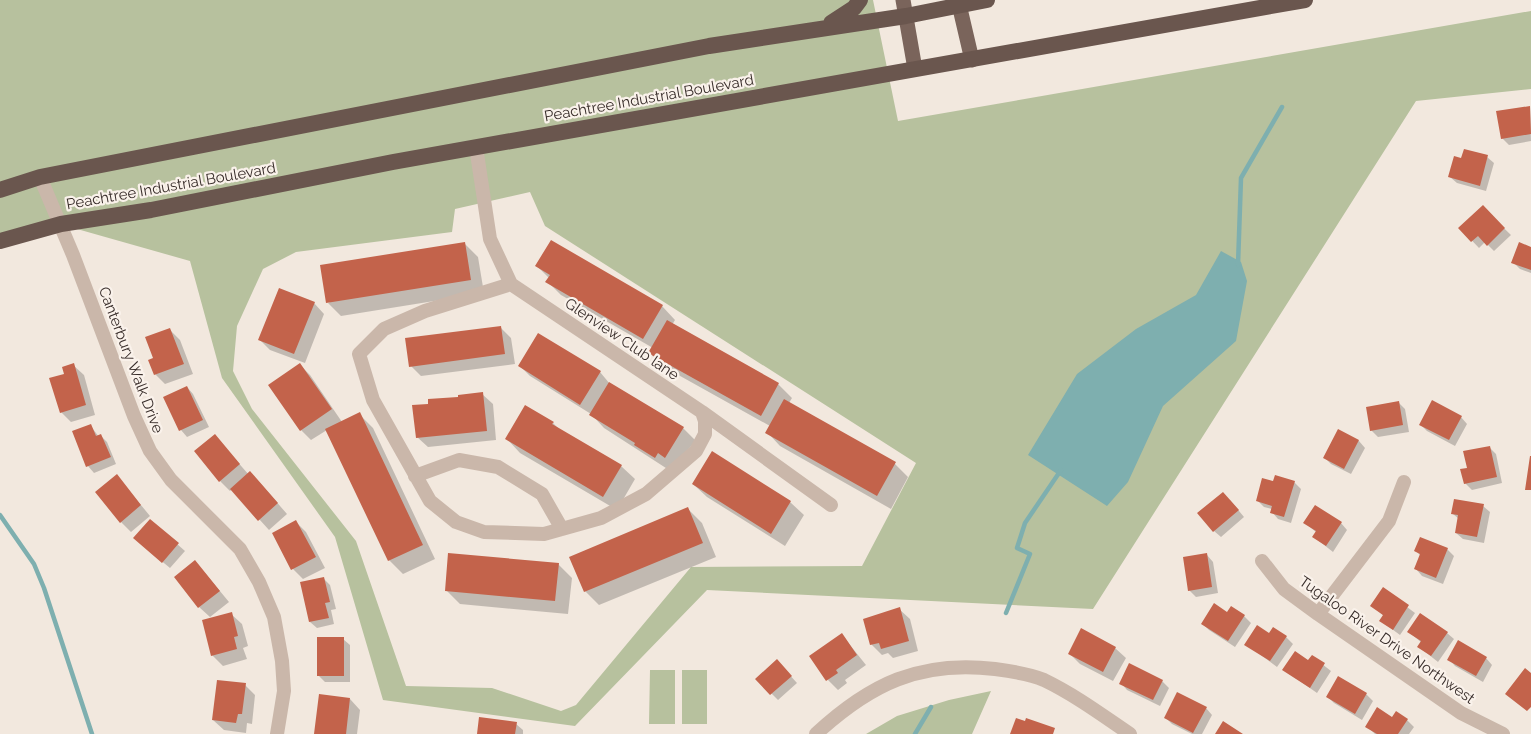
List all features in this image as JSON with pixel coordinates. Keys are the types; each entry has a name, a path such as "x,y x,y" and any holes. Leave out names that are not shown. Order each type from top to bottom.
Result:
{"highway":[{"path":"824,27 854,8 860,0"},
{"path":"0,190 40,177 708,46 824,27 904,8 987,0"},
{"name":"Peachtree Industrial Boulevard","path":"0,241 61,225 151,210 476,147 1305,0"}],"main road":[{"path":"959,3 972,60"},
{"path":"904,8 915,69"}],"street":[{"path":"476,147 490,239 511,284 425,311 384,329 359,354 374,400 430,501 456,522 484,532 544,534 600,518 646,494 696,452 705,434 702,412"},
{"name":"Canterbury Walk Drive","path":"40,177 61,225 134,416 150,451 171,480 240,549 274,617 282,661 284,692 277,734"},
{"name":"Glenview Club lane","path":"511,284 702,412 831,505"},
{"path":"415,476 459,460 498,467 542,494 562,529"},
{"path":"1318,614 1389,521 1404,482"},
{"name":"Tugaloo River Drive Northwest","path":"1262,561 1284,589 1318,614 1461,713 1503,734"},
{"path":"816,734 860,698 885,683 916,672 950,667 977,667 1042,679 1071,694 1130,734"}],"green space":[{"path":"0,0 873,0 898,121 1531,11 1531,89 1416,101 1093,609 707,590 575,726 383,700 335,537 222,378 190,261 70,227 0,240","holes":["530,192 545,226 916,463 862,566 691,567 576,705 561,711 492,688 406,686 356,541 252,409 233,371 237,326 263,269 296,252 452,232 455,209"]},
{"path":"650,670 675,670 675,724 649,724"},
{"path":"682,670 707,670 707,724 682,724"},
{"path":"991,691 972,734 866,734 897,716 949,700"}],"water":[{"path":"1221,251 1241,262 1247,281 1236,341 1163,406 1128,482 1107,506 1028,455 1077,374 1136,329 1196,295"}],"building":[{"path":"1530,106 1531,134 1501,139 1496,111"},
{"path":"1464,149 1488,155 1480,186 1448,177 1454,156 1461,158"},
{"path":"1483,205 1505,228 1487,246 1478,236 1471,242 1458,228"},
{"path":"551,240 663,305 643,339 545,282 550,275 535,266"},
{"path":"465,242 471,280 326,303 320,265"},
{"path":"1519,242 1531,247 1531,270 1511,263"},
{"path":"279,288 315,302 294,354 258,340"},
{"path":"667,320 779,383 761,416 648,353"},
{"path":"501,326 505,354 409,367 405,338"},
{"path":"170,328 184,364 154,375 148,360 153,358 145,337"},
{"path":"538,333 601,371 580,405 518,366"},
{"path":"74,363 86,405 60,413 49,378 64,374 62,367"},
{"path":"300,363 332,409 300,431 268,385"},
{"path":"609,382 684,427 665,458 658,453 655,458 589,415"},
{"path":"187,386 203,420 179,431 163,397"},
{"path":"483,392 487,431 416,438 412,405 428,404 428,399 458,397 458,395"},
{"path":"784,399 896,462 877,496 765,433"},
{"path":"1432,400 1462,416 1449,440 1419,425"},
{"path":"1399,401 1403,425 1370,431 1366,407"},
{"path":"525,405 554,422 552,424 622,465 603,497 505,439"},
{"path":"360,412 423,545 388,561 325,429"},
{"path":"91,424 96,436 101,434 111,457 86,467 72,431"},
{"path":"1338,429 1359,440 1344,469 1323,458"},
{"path":"215,434 240,464 219,482 194,451"},
{"path":"1490,446 1497,477 1464,484 1460,469 1467,468 1463,451"},
{"path":"712,451 791,501 771,534 692,484"},
{"path":"1530,456 1531,490 1525,490"},
{"path":"250,471 278,503 258,521 230,489"},
{"path":"117,474 141,505 120,523 95,492"},
{"path":"1275,475 1295,481 1284,517 1270,513 1272,506 1256,501 1262,478 1273,481"},
{"path":"1223,492 1239,510 1213,532 1197,513"},
{"path":"1454,499 1484,504 1477,537 1455,533 1458,515 1451,514"},
{"path":"1315,505 1342,522 1326,546 1312,537 1316,531 1303,523"},
{"path":"688,507 703,543 584,592 569,557"},
{"path":"150,519 179,543 162,563 133,538"},
{"path":"296,520 316,557 291,570 272,533"},
{"path":"1420,537 1448,548 1436,578 1414,569 1420,554 1414,551"},
{"path":"448,553 559,563 555,601 445,591"},
{"path":"1207,553 1212,587 1188,591 1183,557"},
{"path":"195,560 220,591 198,608 174,577"},
{"path":"324,577 330,602 325,603 329,618 309,622 300,582"},
{"path":"1383,587 1409,605 1393,630 1379,621 1383,615 1370,606"},
{"path":"1214,603 1227,612 1231,606 1245,615 1228,641 1201,624"},
{"path":"900,607 909,641 881,649 879,643 870,645 863,619"},
{"path":"232,612 238,636 234,637 237,649 211,656 202,620"},
{"path":"1420,613 1448,632 1431,656 1417,647 1421,641 1407,632"},
{"path":"1257,625 1269,633 1273,627 1287,636 1270,661 1244,645"},
{"path":"1081,628 1116,647 1103,672 1068,654"},
{"path":"842,633 857,655 836,670 838,673 826,681 809,656"},
{"path":"317,637 344,637 344,676 317,676"},
{"path":"1458,640 1487,657 1476,676 1447,660"},
{"path":"1295,651 1308,660 1312,655 1325,663 1310,688 1282,670"},
{"path":"777,659 792,676 770,695 755,679"},
{"path":"1129,663 1163,680 1153,700 1119,684"},
{"path":"1525,668 1531,673 1531,707 1527,711 1505,694"},
{"path":"1338,676 1367,693 1355,714 1326,697"},
{"path":"217,680 246,683 242,714 238,714 236,723 212,720"},
{"path":"1177,692 1207,707 1193,733 1164,718"},
{"path":"319,694 350,698 346,734 314,734"},
{"path":"1377,707 1392,717 1396,711 1408,719 1398,734 1377,734 1365,727"},
{"path":"479,717 517,722 515,734 477,734"},
{"path":"1016,718 1025,721 1026,718 1055,728 1053,734 1010,734"},
{"path":"1223,721 1243,734 1215,734"}],"waterway":[{"path":"1238,265 1241,178 1282,107"},
{"path":"1006,613 1030,554 1017,548 1025,523 1061,470"},
{"path":"0,515 34,564 92,734"},
{"path":"915,734 931,707"}]}
